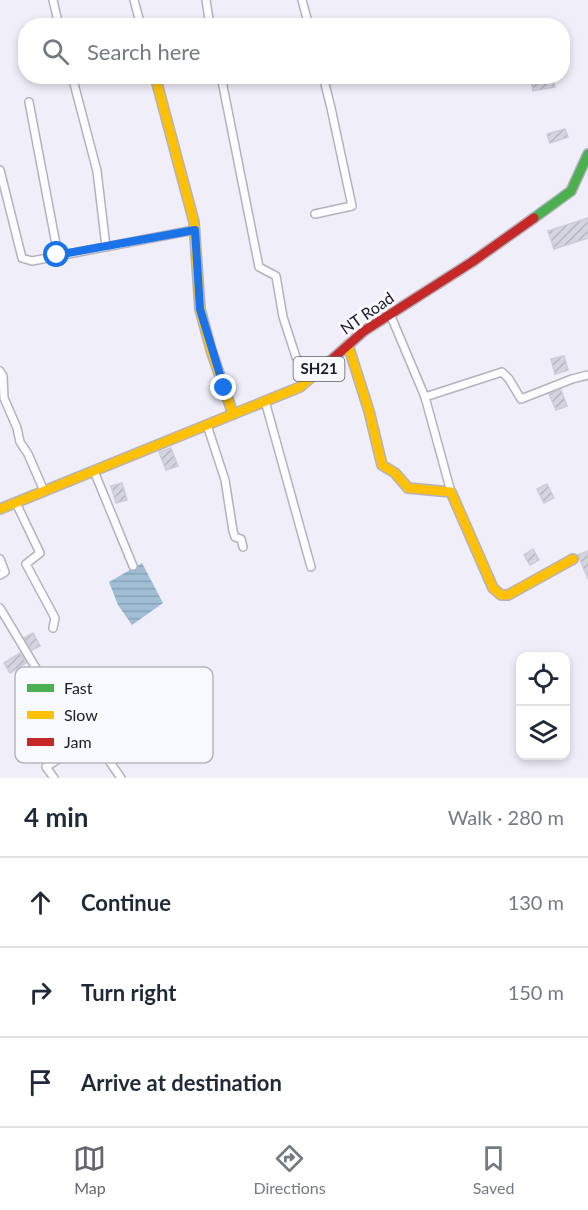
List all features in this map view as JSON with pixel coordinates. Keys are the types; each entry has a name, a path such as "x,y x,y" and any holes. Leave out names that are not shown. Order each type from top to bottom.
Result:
{"street":[{"path":"53,0 57,18"},
{"path":"134,0 139,18"},
{"path":"206,0 209,18"},
{"path":"302,0 307,18"},
{"path":"74,84 97,171 106,247"},
{"path":"157,84 195,230 200,309 233,414"},
{"path":"223,84 259,267 276,276 283,317 296,357 311,377"},
{"path":"315,214 352,206 325,84"},
{"path":"29,102 57,255"},
{"name":"NT Road","path":"0,509 300,387 364,331 472,262 571,191 588,154"},
{"path":"0,170 22,258 32,261 195,230"},
{"path":"390,314 425,397 451,492 493,588 501,595 508,595 573,559"},
{"path":"348,345 369,411 382,465 395,473 408,488 451,492"},
{"path":"0,372 3,376 4,398 17,428 20,442 28,454 44,491"},
{"path":"425,397 502,372 521,399 588,375"},
{"path":"265,401 311,567"},
{"path":"207,425 225,480 235,537 241,539 243,547"},
{"path":"94,471 133,566"},
{"path":"16,502 40,553 26,564 55,618 53,628"},
{"path":"0,559 5,572 0,575"},
{"path":"0,608 35,667"},
{"path":"52,763 46,767 54,778"},
{"path":"111,763 121,778"}],"water":[{"path":"142,563 163,603 132,625 118,605 109,582"}],"building":[{"path":"532,84 554,84 555,87 533,91"},
{"path":"565,129 568,137 550,143 547,134"},
{"path":"588,218 588,238 554,249 548,231"},
{"path":"564,356 568,370 555,374 551,359"},
{"path":"561,390 567,406 556,410 549,394"},
{"path":"171,448 178,466 166,470 159,452"},
{"path":"122,483 127,500 116,503 111,486"},
{"path":"547,484 554,498 544,503 537,489"},
{"path":"533,549 539,560 530,565 524,555"},
{"path":"588,551 588,579 578,555"},
{"path":"33,633 40,646 32,650 24,638"},
{"path":"20,653 26,663 15,667 15,670 10,673 4,663"}],"traffic: fast":[{"path":"534,218 571,191 588,154"}],"traffic: slow":[{"path":"157,84 194,222 200,309 233,414"},
{"path":"348,345 369,411 382,465 395,473 408,488 451,492 493,588 501,595 508,595 573,559"},
{"path":"0,509 300,387 320,370"}],"traffic: jam":[{"path":"320,370 364,331 472,262 534,218"}],"route":[{"path":"57,255 195,230 200,309 224,388"}]}
